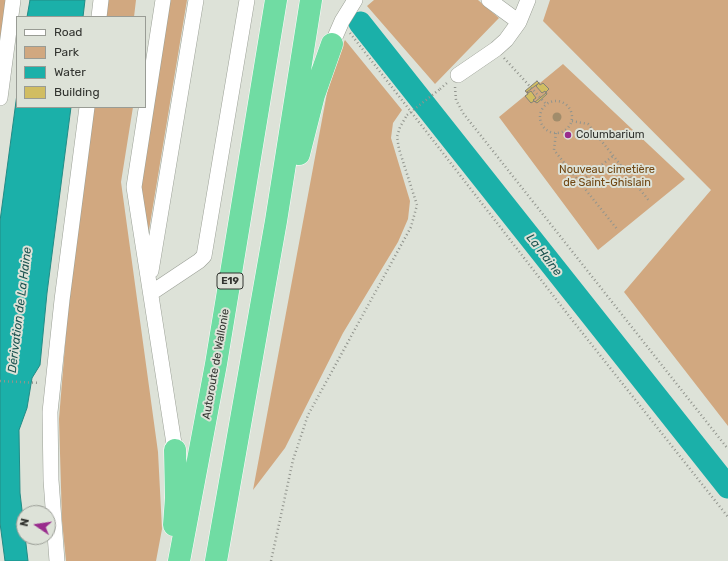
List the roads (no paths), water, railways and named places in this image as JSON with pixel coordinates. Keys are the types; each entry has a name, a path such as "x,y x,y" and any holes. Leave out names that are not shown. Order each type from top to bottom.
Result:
{"highway":[{"name":"Autoroute de Wallonie","path":"179,561 216,364 276,0"},
{"path":"216,561 276,221 311,0"},
{"path":"276,221 296,166 314,95 341,38"},
{"path":"174,561 175,450"}],"street":[{"path":"0,98 13,0"},
{"path":"99,16 101,0"},
{"path":"163,0 134,187 175,450"},
{"path":"150,288 196,0"},
{"path":"150,288 199,262 204,256 247,0"},
{"path":"489,0 519,22"},
{"path":"458,74 496,49 506,40 519,22 528,0"},
{"path":"341,38 354,1"},
{"path":"57,561 50,480 50,412 62,300 87,108"}],"water":[{"path":"30,0 85,0 83,16 27,16"},
{"name":"Dérivation de La Haine","path":"16,101 16,108 71,108 47,293 40,365 32,378 27,408 19,430 21,505 16,505 16,545 26,545 28,561 5,561 0,523 0,221"}],"waterway":[{"name":"La Haine","path":"360,23 728,487"}],"place":[{"name":"Columbarium","path":"568,135"}],"park label":[{"name":"Nouveau cimetière de Saint-Ghislain","path":"607,176"}]}
